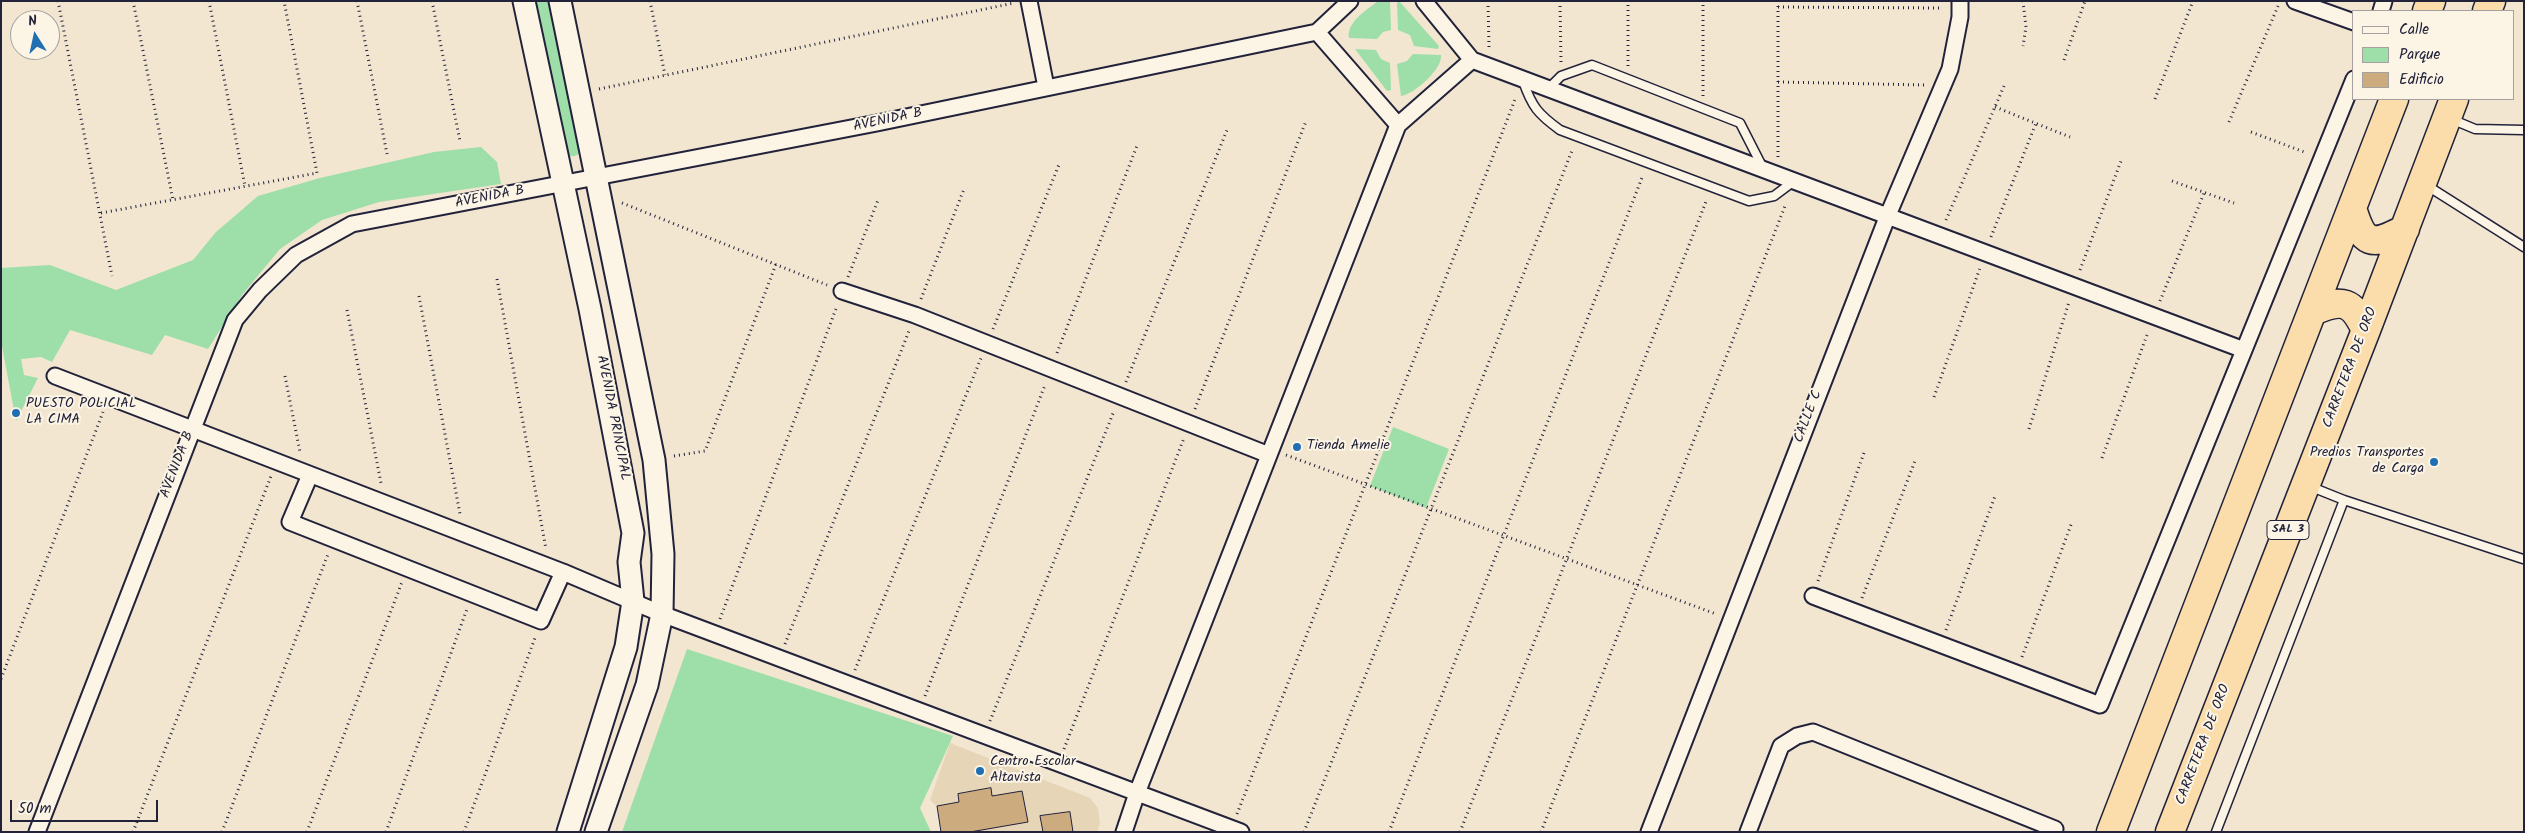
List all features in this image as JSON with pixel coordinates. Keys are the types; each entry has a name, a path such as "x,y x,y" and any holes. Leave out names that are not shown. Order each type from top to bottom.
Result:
{"highway":[{"path":"2111,832 2394,100"},
{"name":"CARRETERA DE ORO","path":"2170,832 2366,330 2450,108"},
{"path":"2352,208 2358,230 2364,238 2374,242 2385,240 2405,229"},
{"path":"2313,311 2338,302 2348,305 2358,313 2366,330"}],"street":[{"name":"AVENIDA PRINCIPAL","path":"524,1 590,308 633,533 628,562 634,601 626,647 568,832"},
{"path":"560,1 654,460 663,554 662,614 647,686 596,832"},
{"path":"1029,1 1046,87"},
{"path":"1350,1 1317,32 1398,125"},
{"path":"1424,1 1472,60 2244,350"},
{"path":"2295,1 2352,21"},
{"name":"CALLE C","path":"1649,832 1888,215 1950,69 1960,5"},
{"name":"AVENIDA B","path":"37,832 235,320 260,290 296,255 352,224 562,184 599,186 877,123 1317,32"},
{"path":"1124,832 1137,793 1398,125 1472,60"},
{"path":"1813,596 1857,611 2100,705 2352,84"},
{"path":"842,291 915,315 1189,424 1270,452"},
{"path":"55,376 556,569 662,614 1234,831"},
{"path":"307,473 290,522 541,621 556,569"},
{"path":"1748,832 1781,746 1797,736 1813,732 2055,829"}],"lane":[{"path":"1549,88 1561,76 1592,65 1740,123 1771,172"},
{"path":"1523,79 1531,103 1541,116 1560,130 1578,137 1749,201 1774,196 1795,181"},
{"path":"2450,108 2476,129 2524,130"},
{"path":"2422,183 2524,247"},
{"path":"2306,484 2344,500 2523,558"},
{"path":"2216,832 2344,500"}],"path":[{"path":"58,1 112,276"},
{"path":"133,1 173,200"},
{"path":"209,1 245,186"},
{"path":"101,214 317,173 284,1"},
{"path":"357,1 387,154"},
{"path":"432,1 460,141"},
{"path":"650,1 665,75"},
{"path":"579,93 1021,1"},
{"path":"1488,1 1490,67"},
{"path":"1560,1 1561,76"},
{"path":"1628,1 1628,79"},
{"path":"1703,1 1703,109"},
{"path":"1771,172 1778,82 1778,1"},
{"path":"2022,1 2026,27 2023,46"},
{"path":"2064,60 2085,1"},
{"path":"2155,99 2192,1"},
{"path":"2229,122 2280,1"},
{"path":"1778,7 1960,5"},
{"path":"1234,831 1365,484 1523,79"},
{"path":"1778,82 1943,86"},
{"path":"1940,235 2004,86"},
{"path":"1995,107 2070,137"},
{"path":"1058,764 1306,120"},
{"path":"1934,397 1985,252 2036,123"},
{"path":"984,735 1227,130"},
{"path":"2251,132 2321,159"},
{"path":"1304,832 1578,137"},
{"path":"919,711 1138,143"},
{"path":"2028,429 2074,286 2121,160"},
{"path":"850,685 1060,162"},
{"path":"1389,832 1647,162"},
{"path":"1541,832 1795,181"},
{"path":"2172,181 2234,203"},
{"path":"599,186 842,291"},
{"path":"1460,832 1712,187"},
{"path":"780,658 964,189"},
{"path":"2102,458 2154,316 2204,193"},
{"path":"714,633 878,200"},
{"path":"654,460 705,451 776,264"},
{"path":"497,280 556,569"},
{"path":"419,296 464,534"},
{"path":"347,310 384,503"},
{"path":"285,376 307,473"},
{"path":"1,679 109,397"},
{"path":"1813,596 1865,450"},
{"path":"1270,452 1432,508 1731,620"},
{"path":"1857,611 1915,461"},
{"path":"133,832 277,462"},
{"path":"1941,644 1995,496"},
{"path":"2016,672 2072,522"},
{"path":"222,832 333,539"},
{"path":"307,832 408,568"},
{"path":"386,832 473,594"},
{"path":"464,832 541,621"}],"shaded area":[{"name":"Centro Escolar Altavista","path":"950,743 1090,798 1098,808 1100,824 1097,832 941,832 937,807 930,800"}],"green space":[{"path":"532,1 552,1 582,150 574,156 564,154"},
{"path":"1378,1 1390,1 1391,30 1383,32 1377,39 1349,38 1349,32 1354,22 1363,12"},
{"path":"1399,1 1439,46 1438,49 1414,46 1410,35 1398,30 1397,3"},
{"path":"1355,49 1376,50 1381,59 1390,63 1391,90 1387,91"},
{"path":"1413,54 1441,55 1440,61 1432,74 1413,91 1401,96 1397,64 1407,61"},
{"path":"481,147 497,162 501,184 379,202 322,220 280,249 242,295 208,349 165,335 152,355 70,330 52,362 41,357 21,359 24,375 38,378 16,421 1,341 1,268 50,265 116,290 193,260 216,232 258,196 320,178 434,152"},
{"path":"1393,427 1449,449 1426,508 1370,486"},
{"path":"687,649 953,736 920,808 931,832 622,832"}],"building":[{"path":"991,788 992,796 1022,791 1028,822 970,832 941,832 937,806 959,802 958,794"},
{"path":"1070,812 1073,832 1043,832 1040,816"}],"place":[{"name":"PUESTO POLICIAL LA CIMA","path":"16,413"},
{"name":"Tienda Amelie","path":"1297,447"},
{"name":"Predios Transportes de Carga","path":"2434,462"},
{"name":"Centro Escolar Altavista","path":"980,771"}]}
